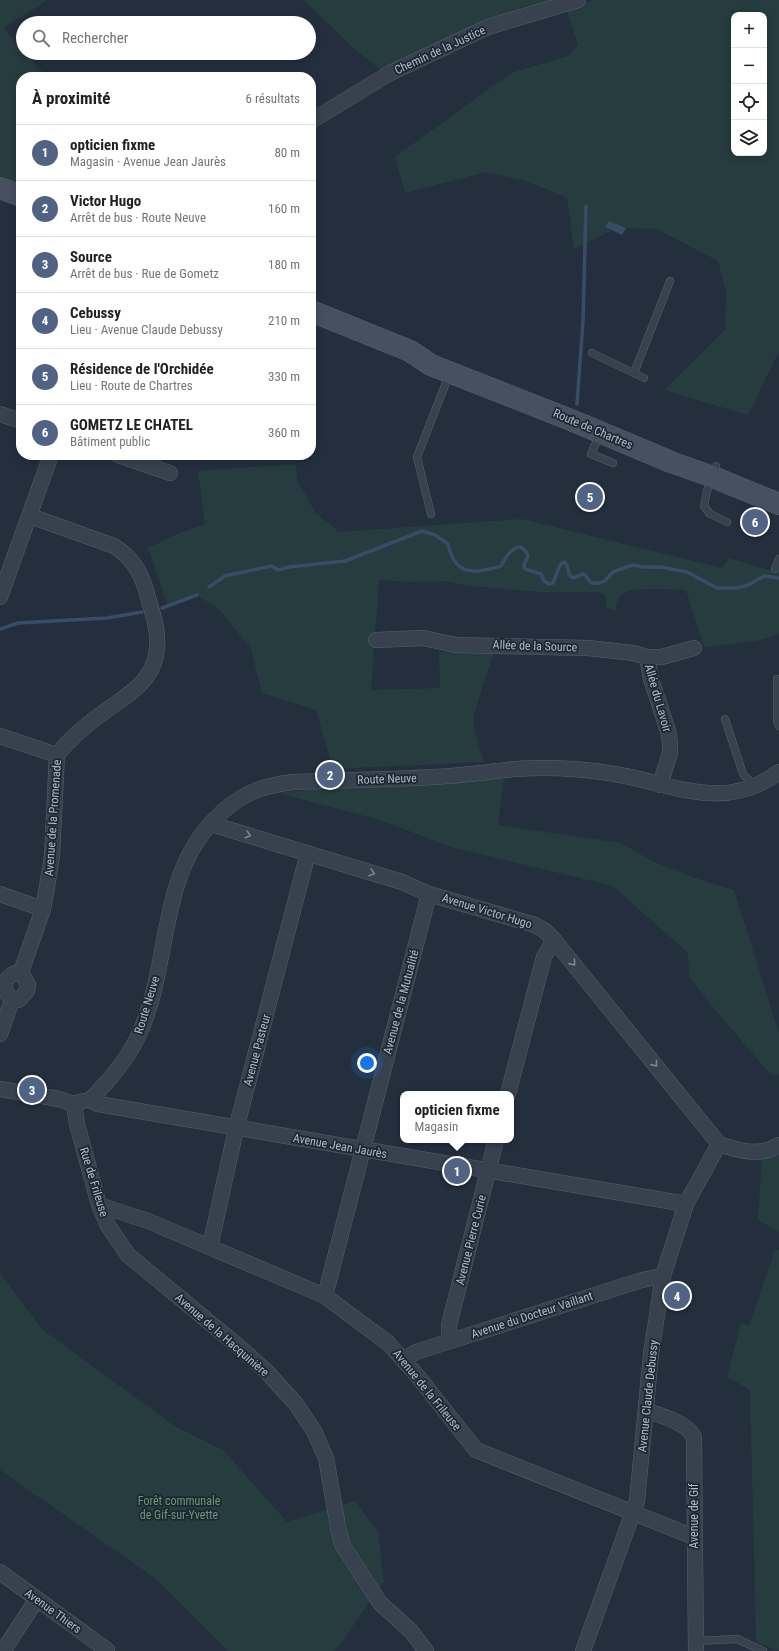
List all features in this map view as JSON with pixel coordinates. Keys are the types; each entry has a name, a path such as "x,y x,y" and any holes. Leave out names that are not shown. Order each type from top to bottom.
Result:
{"main road":[{"path":"0,188 16,194"},
{"name":"Route de Chartres","path":"316,313 410,351 431,365 452,368 603,428 693,460 779,504"},
{"name":"Route de Chartres","path":"714,471 779,494"}],"street":[{"name":"Chemin de la Justice","path":"316,118 390,73 488,27 578,0"},
{"path":"0,414 16,419"},
{"path":"1,590 30,516 49,460"},
{"path":"132,460 170,473"},
{"name":"Avenue de la Promenade","path":"0,1034 12,1000 4,993 4,981 6,976 12,973 21,972 43,909 52,856 57,755 65,744 104,711 130,695 143,682 152,668 158,649 152,609 139,572 133,561 126,553 114,546 30,516"},
{"name":"Allée de la Source","path":"376,640 423,638 456,645 588,648 633,653 647,657 662,657 694,648"},
{"name":"Allée du Lavoir","path":"647,657 651,679 669,734 670,753 660,785"},
{"path":"0,736 57,755"},
{"name":"Route Neuve","path":"90,1100 116,1071 140,1032 154,988 169,914 180,877 194,845 211,824 233,802 247,794 274,784 293,782 434,777 516,769 556,769 608,773 703,794 728,793 756,786 779,772"},
{"name":"Avenue Victor Hugo","path":"211,824 402,882 429,894 535,925 544,930 554,940 719,1144"},
{"name":"Avenue Pasteur","path":"210,1247 236,1128 308,853"},
{"path":"0,894 43,909"},
{"name":"Avenue de la Mutualité","path":"325,1296 429,894"},
{"path":"509,1091 544,957 554,940"},
{"path":"0,1088 74,1104 90,1100"},
{"name":"Avenue Jean Jaurès","path":"90,1100 98,1104 686,1204"},
{"name":"Rue de Frileuse","path":"74,1104 77,1124 99,1205 107,1224 128,1255"},
{"name":"Avenue Pierre Curie","path":"450,1341 449,1325 495,1143"},
{"path":"719,1144 730,1148 762,1152 770,1151 779,1145"},
{"name":"Avenue Claude Debussy","path":"583,1651 637,1502 651,1354 663,1276 686,1204 719,1144"},
{"name":"Avenue de la Frileuse","path":"99,1205 148,1221 325,1296 388,1343 476,1450 694,1537"},
{"name":"Avenue de la Hacquinière","path":"128,1255 238,1346 266,1371 296,1404 314,1431 326,1458 339,1532 343,1546 380,1603 411,1631 426,1651"},
{"name":"Avenue du Docteur Vaillant","path":"403,1360 416,1352 450,1341 642,1280 663,1276"},
{"name":"Avenue de Gif","path":"646,1410 684,1426 690,1430 694,1437 696,1646"},
{"name":"Avenue Thiers","path":"0,1572 107,1650"},
{"path":"3,1651 37,1599"}],"lane":[{"path":"634,373 670,281"},
{"path":"592,353 644,378"},
{"path":"431,514 417,457 452,368"},
{"path":"603,428 591,454 613,463"},
{"path":"714,471 707,491 704,506 710,514 727,522"},
{"path":"775,569 779,560"},
{"path":"779,679 777,679 776,690 777,722 779,726"},
{"path":"725,719 743,774 756,786"},
{"path":"696,1646 737,1639 763,1651"}],"green space":[{"path":"0,0 48,0 22,16 16,16 16,20 3,28 16,43 16,60 31,60 42,72 16,72 16,185 0,179"},
{"path":"304,0 562,0 387,75 349,44"},
{"path":"594,0 779,0 779,351 748,415 664,390 725,330 726,291 718,261 657,229 617,228 574,249 567,198 527,181 486,172 405,193 395,157 511,73 569,56 578,44 566,8"},
{"path":"296,464 297,480 315,512 339,532 522,519 722,568 729,558 779,573 779,634 757,641 704,647 686,590 642,589 626,592 619,598 616,611 606,608 606,598 604,594 599,592 542,592 469,586 445,581 414,582 379,580 371,690 440,688 439,653 456,645 494,651 474,714 474,729 484,762 333,769 316,710 262,693 251,649 220,610 197,595 167,604 149,550 146,547 155,545 177,534 205,524 198,471"},
{"path":"485,776 504,779 498,825 621,843 652,861 695,878 734,890 779,1033 779,1075 770,1074 717,1012 689,976 688,953 613,886 451,847 380,820 278,793 360,784"},
{"path":"779,1145 779,1232 758,1220 762,1152"},
{"path":"775,1250 779,1250 779,1651 756,1642 750,1390 727,1377 741,1323 749,1326"},
{"name":"Forêt communale de Gif-sur-Yvette","path":"0,1274 43,1330 176,1427 224,1451 287,1522 355,1501 378,1532 384,1582 335,1651 228,1651 156,1579 0,1470"}],"water":[{"path":"609,221 626,228 622,235 605,227"}],"waterway":[{"path":"577,404 583,321 586,206"},
{"path":"209,587 225,576 272,566 278,570 289,567 345,561 422,531 435,535 448,544 453,559 457,564 461,568 473,571 500,567 513,549 521,547 525,550 528,556 524,565 525,569 541,574 544,581 549,584 553,583 560,565 564,562 567,565 569,574 572,578 584,574 591,583 600,583 605,581 613,572 633,565 643,567 661,567 687,572 717,588 737,588 748,585 764,576 779,578"},
{"path":"162,608 197,595"},
{"path":"0,629 18,623 107,618 142,612"}],"place":[{"name":"Résidence de l'Orchidée","path":"590,497"},
{"name":"GOMETZ LE CHATEL","path":"755,522"},
{"name":"Victor Hugo","path":"330,775"},
{"name":"Source","path":"32,1090"},
{"name":"opticien fixme","path":"457,1171"},
{"name":"Cebussy","path":"677,1296"}]}
